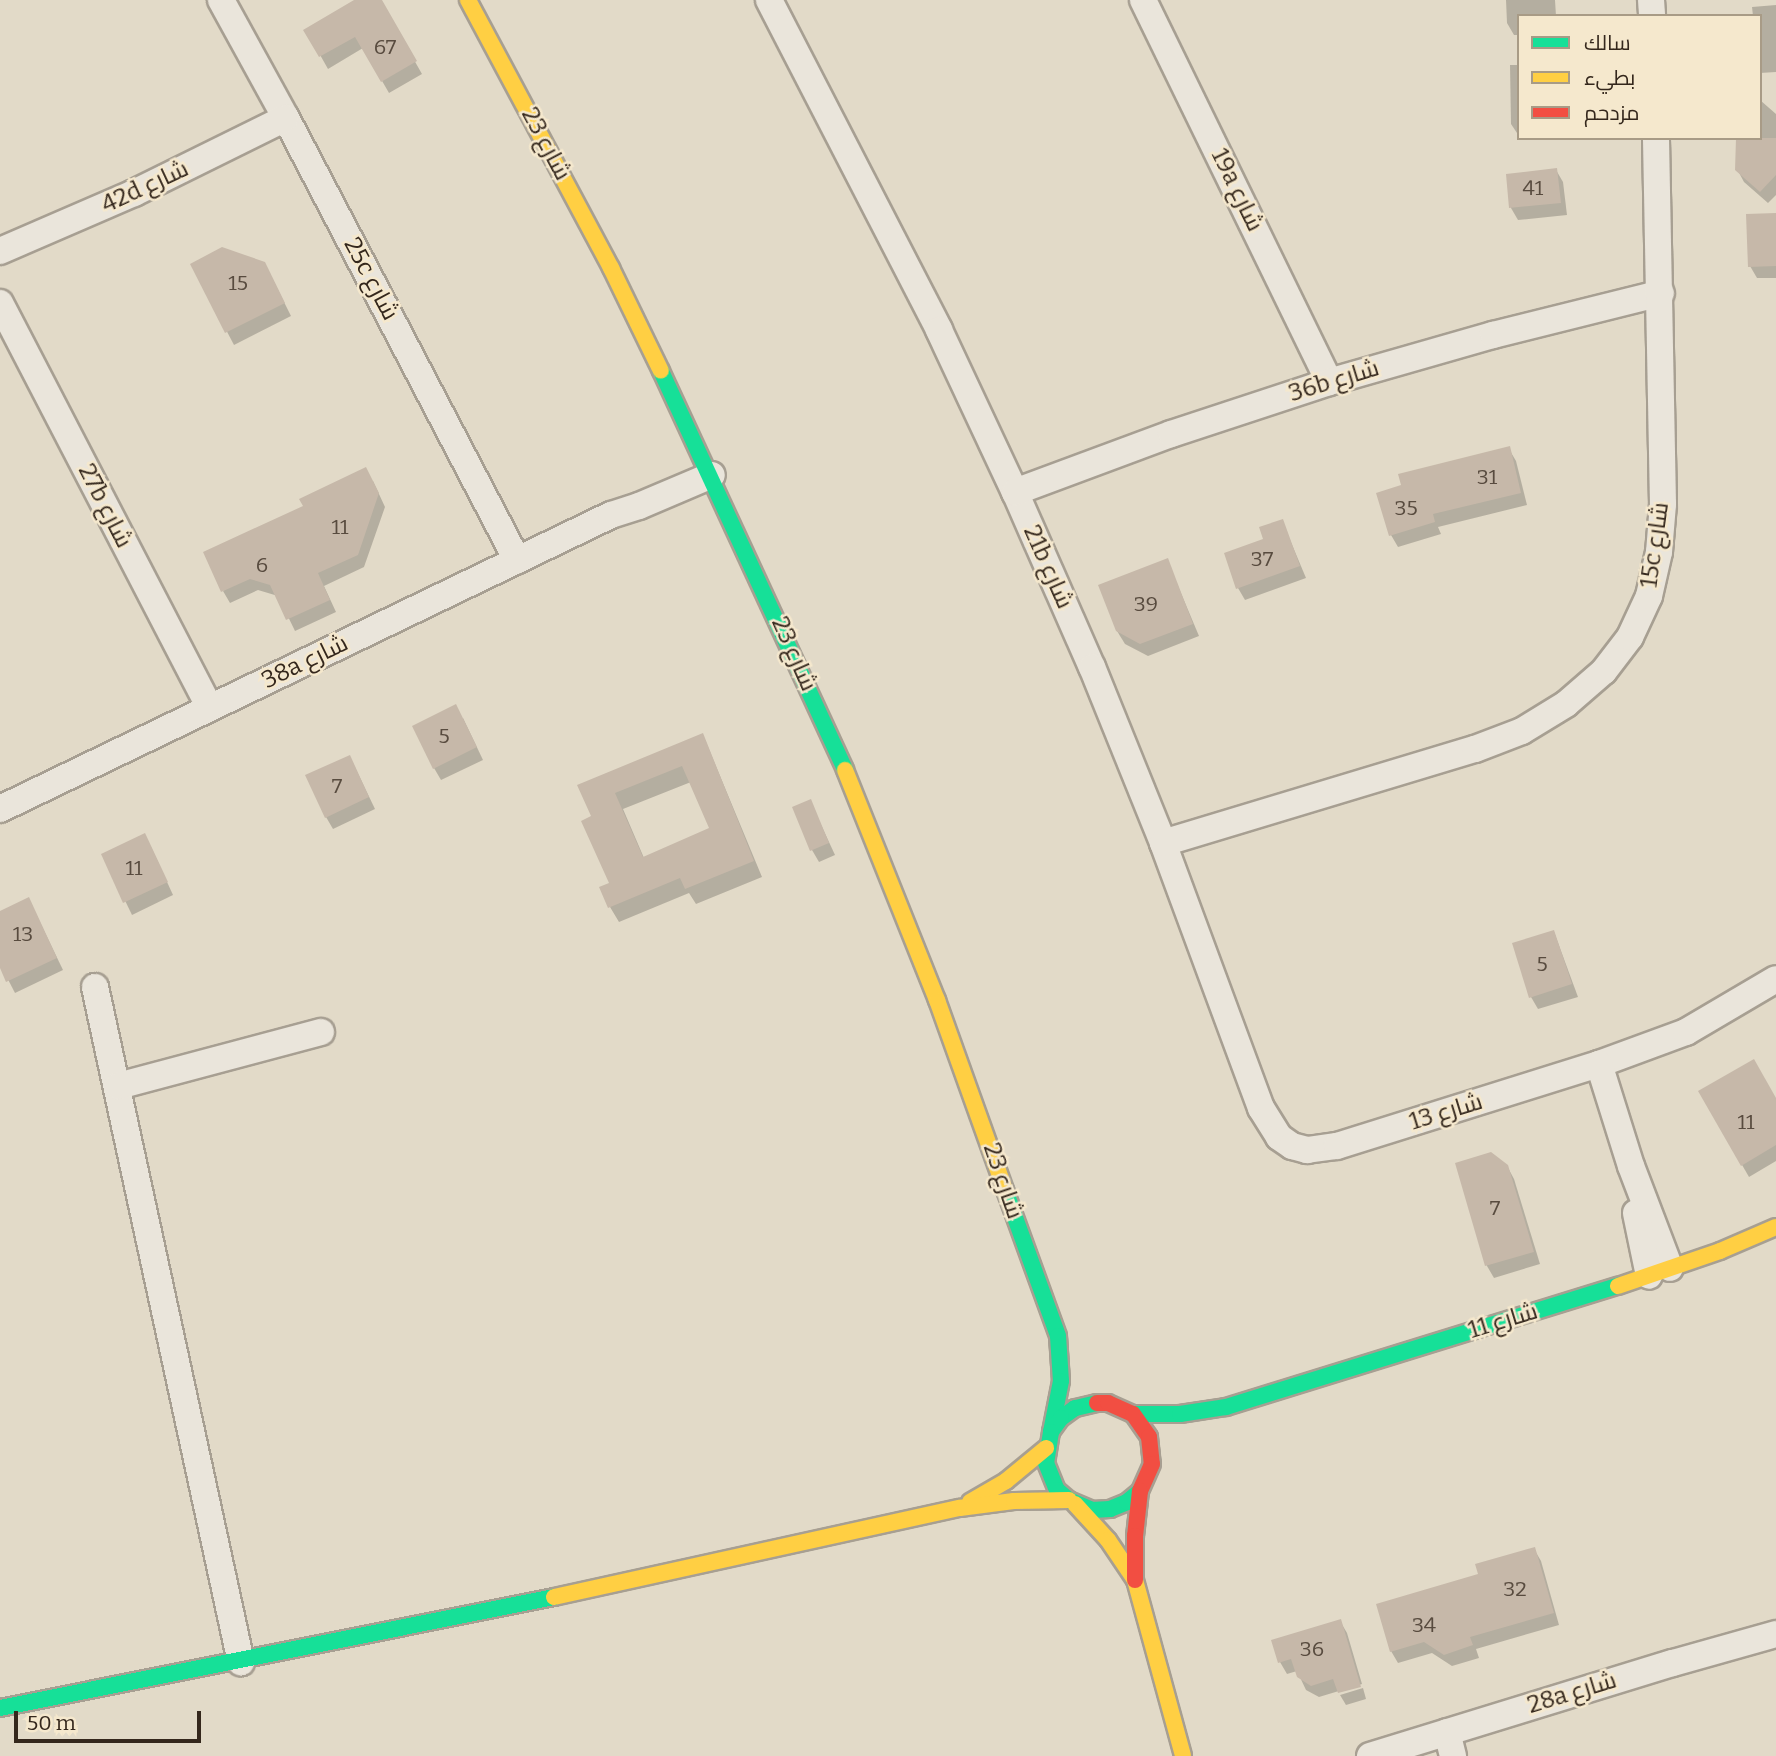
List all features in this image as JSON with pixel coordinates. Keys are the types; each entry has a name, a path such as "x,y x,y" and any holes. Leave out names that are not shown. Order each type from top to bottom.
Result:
{"street":[{"name":"25c شارع","path":"221,0 286,118 517,560"},
{"name":"شارع 23","path":"468,0 604,256 707,466 835,745 979,1113 1058,1336 1061,1381 1051,1432"},
{"name":"21b شارع","path":"769,0 939,330 1015,492 1092,667 1164,843 1261,1108 1279,1137 1292,1146"},
{"name":"19a شارع","path":"1143,0 1329,382"},
{"name":"42d شارع","path":"0,251 145,188 286,118"},
{"name":"15c شارع","path":"1164,843 1475,749 1522,731 1566,704 1604,671 1630,637 1649,596 1659,552 1663,503 1656,140"},
{"name":"36b شارع","path":"1015,492 1171,434 1329,382 1493,335 1661,293"},
{"name":"27b شارع","path":"0,303 210,708"},
{"name":"38a شارع","path":"0,809 611,514 639,506 707,466"},
{"name":"شارع 13","path":"1292,1146 1307,1150 1337,1146 1599,1065 1686,1031 1776,979"},
{"path":"95,987 242,1662"},
{"path":"118,1086 321,1032"},
{"path":"1599,1065 1631,1166 1632,1196 1659,1272"},
{"name":"شارع 11","path":"1133,1414 1180,1414 1226,1407 1659,1272 1776,1227"},
{"name":"شارع 23","path":"1058,1336 1080,1367"},
{"path":"1093,1385 1108,1403"},
{"path":"1135,1580 1108,1540 1050,1477 1046,1448 1051,1432 1061,1418 1075,1408 1091,1402 1108,1403 1133,1414 1149,1437 1152,1464"},
{"name":"شارع 11","path":"1197,1426 1226,1407"},
{"path":"960,1508 1006,1481 1046,1448"},
{"path":"1169,1448 1152,1464 1140,1491 1135,1536 1135,1580 1183,1756"},
{"path":"0,1708 242,1662 716,1564 960,1508 1014,1501 1072,1502 1092,1510 1110,1509 1127,1503 1140,1491"},
{"name":"28a شارع","path":"1370,1756 1450,1744 1776,1634"}],"building":[{"path":"354,0 382,0 417,61 381,82 355,37 319,57 303,30"},
{"path":"1776,138 1776,175 1760,192 1735,170 1736,140"},
{"path":"1557,168 1561,203 1509,208 1506,174"},
{"path":"1776,213 1776,266 1748,267 1746,214"},
{"path":"222,247 265,262 285,303 225,333 190,264"},
{"path":"1510,446 1521,493 1433,514 1435,522 1389,536 1376,493 1401,485 1398,474"},
{"path":"366,467 379,493 358,555 318,573 330,600 286,620 270,585 250,579 221,592 203,552 303,506 299,499"},
{"path":"1283,519 1300,566 1236,589 1224,553 1263,539 1259,527"},
{"path":"1168,558 1193,624 1140,644 1116,631 1098,585"},
{"path":"456,704 477,747 433,769 412,726"},
{"path":"703,733 754,861 685,889 680,878 608,908 599,887 609,883 581,821 591,816 577,785","holes":["682,766 709,828 643,857 615,793"]},
{"path":"350,755 369,797 325,818 305,775"},
{"path":"811,799 829,843 810,851 792,807"},
{"path":"145,833 168,882 123,903 101,854"},
{"path":"29,897 57,958 6,982 0,968 0,911"},
{"path":"1554,930 1572,984 1529,998 1512,943"},
{"path":"1754,1059 1776,1098 1776,1145 1741,1166 1698,1091"},
{"path":"1491,1152 1508,1165 1534,1252 1485,1266 1455,1163"},
{"path":"1535,1547 1554,1613 1470,1637 1473,1645 1444,1655 1424,1642 1390,1652 1376,1604 1478,1574 1475,1564"},
{"path":"1341,1619 1361,1687 1338,1693 1333,1679 1311,1686 1297,1677 1291,1659 1278,1663 1271,1640"}],"traffic: fast":[{"path":"661,371 845,770"},
{"path":"1005,1190 1058,1336 1061,1381 1051,1432"},
{"path":"1133,1414 1180,1414 1226,1407 1618,1286"},
{"path":"1097,1403 1075,1408 1061,1418 1051,1432 1046,1463 1057,1490 1069,1500 1092,1510 1110,1509 1127,1502 1140,1491"},
{"path":"0,1708 554,1597"}],"traffic: slow":[{"path":"468,0 611,268 661,371"},
{"path":"845,770 937,1000 1005,1190"},
{"path":"1618,1286 1720,1251 1776,1227"},
{"path":"970,1502 1006,1481 1046,1448"},
{"path":"554,1597 960,1508 1014,1501 1069,1500"},
{"path":"1075,1504 1108,1540 1135,1580 1183,1756"}],"traffic: jam":[{"path":"1097,1403 1108,1403 1133,1414 1149,1437 1152,1464 1140,1491 1135,1536 1135,1580"}]}
